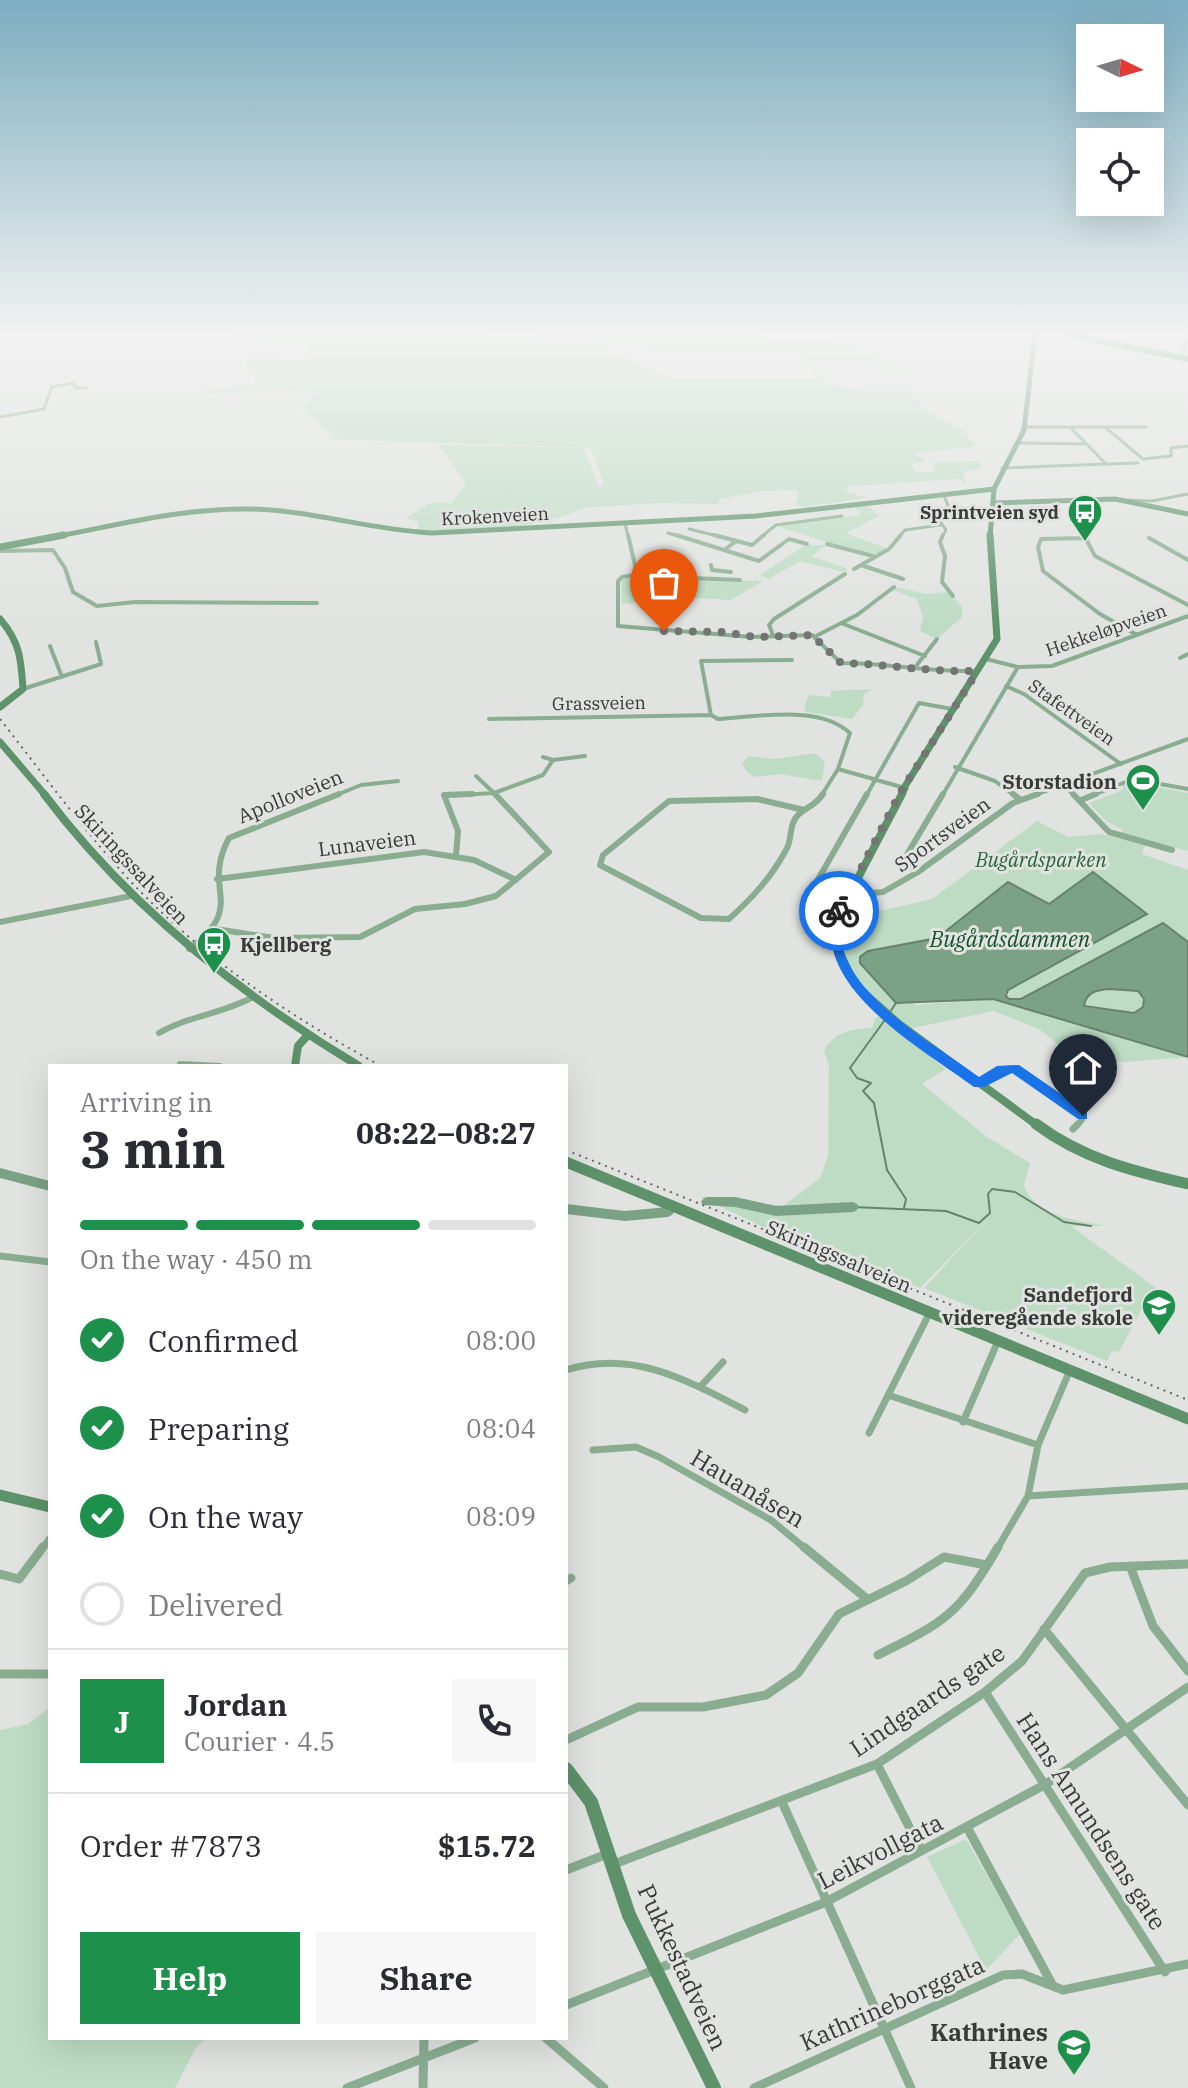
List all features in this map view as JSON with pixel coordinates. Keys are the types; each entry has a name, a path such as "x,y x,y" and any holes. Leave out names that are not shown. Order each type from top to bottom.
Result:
{"main road":[{"path":"1022,431 994,489 996,503 990,537 998,633 986,659 973,671 972,680 906,786 848,892 838,916 836,941 842,962 855,985 886,1015 1048,1135 1083,1156 1188,1184"},
{"name":"Krokenveien","path":"0,549 125,522 239,509 280,512 412,533 756,516 994,489"},
{"path":"996,503 1127,500 1151,503 1188,514"},
{"path":"0,619 16,638 21,652 23,689 15,699 0,707"},
{"name":"Skiringssalveien","path":"0,742 86,847 131,896 189,949 251,998 356,1064"},
{"path":"295,1064 298,1046 307,1036"},
{"name":"Skiringssalveien","path":"568,1163 1188,1419"},
{"path":"0,1496 48,1507"},
{"name":"Pukkestadveien","path":"568,1772 591,1802 608,1860 655,1970 714,2088"}],"street":[{"path":"1074,431 1106,464"},
{"path":"1110,431 1143,459 1170,457 1173,454 1171,448 1188,446"},
{"path":"1018,443 1087,444"},
{"path":"1002,468 1138,463"},
{"path":"940,525 948,505 943,494"},
{"path":"1151,503 1188,494"},
{"path":"1071,500 1085,538 1098,558 1188,605"},
{"path":"754,545 776,525 842,516"},
{"path":"625,523 637,574"},
{"path":"854,569 893,545 907,529 940,525 946,530 940,542 945,556 942,582 953,596"},
{"path":"689,529 772,551"},
{"path":"1039,532 1043,571 1100,614 1137,635"},
{"path":"668,533 759,561 789,539 807,544"},
{"path":"1041,539 1085,538"},
{"path":"1149,538 1188,560"},
{"path":"724,550 735,542"},
{"path":"827,544 873,556"},
{"name":"Krokenveien","path":"0,549 53,550 65,568 73,592 97,606 145,602 317,603"},
{"path":"671,554 676,558 674,568 637,574 618,581 620,628 722,632 751,637 816,636 894,587"},
{"path":"711,565 715,571 714,579"},
{"path":"861,565 903,579"},
{"path":"656,571 668,577 740,580"},
{"path":"715,571 731,572"},
{"path":"773,635 769,625 774,619 845,574"},
{"name":"Hekkeløpveien","path":"986,659 1018,667 1052,666 1188,616"},
{"path":"841,623 925,656"},
{"path":"816,636 838,662 885,663 913,670 973,671"},
{"path":"913,670 937,639"},
{"path":"23,689 101,664 96,642"},
{"path":"50,646 62,677"},
{"path":"1180,658 1188,654"},
{"path":"711,715 701,661 792,660"},
{"path":"918,872 908,866 905,858 955,767 1018,667"},
{"name":"Stafettveien","path":"1006,686 1024,694 1121,764"},
{"path":"848,892 815,881 919,703 928,702 952,709"},
{"name":"Grassveien","path":"489,719 711,715 718,719 811,718 841,724 850,733 845,742 846,754 838,769"},
{"name":"Sportsveien","path":"848,892 877,894 918,872 1021,800 1188,739"},
{"path":"543,757 553,760 585,756"},
{"path":"456,856 458,831 444,795 494,793 543,775 553,760"},
{"path":"955,767 995,781 1021,800"},
{"path":"804,810 757,799 669,801 603,855 600,865 701,918 725,920 762,889 789,846 791,827 804,810 815,806 838,769 906,786"},
{"path":"189,949 216,929 274,938 360,937 415,909 485,899 516,880 549,852 476,776"},
{"path":"1081,800 1133,779 1188,789"},
{"name":"Apolloveien","path":"216,929 223,912 217,879 224,848 234,835 361,785 398,781"},
{"path":"1062,785 1081,800 1109,832 1172,850"},
{"name":"Lunaveien","path":"217,879 409,852 456,856 516,880"},
{"path":"0,922 131,896"},
{"path":"159,1033 178,1022 226,1011 251,998"},
{"path":"979,1084 1002,1069 1014,1068 1080,1113 1082,1120 1073,1129"},
{"path":"0,1256 48,1262"},
{"path":"869,1433 930,1312"},
{"path":"963,1422 998,1341"},
{"path":"568,1369 600,1359 631,1361 700,1387 745,1410"},
{"path":"700,1387 714,1368 723,1362"},
{"path":"878,1655 920,1636 952,1616 971,1594 1028,1496 1038,1445 1070,1370"},
{"path":"888,1395 1038,1445"},
{"name":"Hauanåsen","path":"593,1450 636,1447 659,1457 771,1520 867,1599"},
{"path":"1028,1496 1188,1486"},
{"path":"0,1574 19,1579 48,1541"},
{"path":"568,1739 638,1707 703,1707 766,1695 798,1673 828,1625 867,1599 906,1581 944,1557 987,1565"},
{"name":"Lindgaards gate","path":"568,1870 608,1860 782,1802 877,1764 985,1692 1022,1661 1085,1573 1130,1566 1188,1564"},
{"path":"1130,1566 1153,1626 1188,1671"},
{"path":"1044,1629 1188,1805"},
{"path":"0,1674 48,1674"},
{"name":"Leikvollgata","path":"568,2004 826,1902 921,1850 968,1829 1046,1784 1188,1687"},
{"name":"Hans Amundsens gate","path":"985,1692 1165,1972"},
{"path":"877,1764 921,1850"},
{"path":"782,1802 911,2088"},
{"path":"968,1829 1052,1984"},
{"name":"Kathrineborggata","path":"754,2088 1003,1975 1022,1974 1063,1990 1165,1972 1188,1964"},
{"path":"423,2088 424,2040"},
{"path":"347,2088 469,2040"},
{"path":"548,2040 604,2088"}],"green space":[{"path":"329,431 964,431 976,446 914,453 927,462 913,463 912,468 917,473 936,471 932,463 978,461 982,468 963,471 966,484 960,479 850,486 845,491 867,498 802,507 796,504 797,490 762,491 720,499 718,504 660,503 582,508 525,525 479,530 417,530 419,523 406,518 430,503 452,503 466,483 438,445 584,448 599,487 604,484 591,448 327,439 332,434"},
{"path":"866,504 879,516 846,533 889,549 873,556 781,528 783,524 860,515 854,506"},
{"path":"806,545 827,545 811,556 848,569 843,572 800,561 769,579 760,575"},
{"path":"654,572 666,578 763,581 731,600 680,597 622,604 621,580"},
{"path":"897,587 926,594 948,592 962,607 962,617 937,639 920,631 923,617 917,599 893,590"},
{"path":"872,689 864,694 863,705 852,719 806,712 804,707 809,695 831,697 831,691"},
{"path":"815,753 825,762 822,781 780,774 756,777 748,773 742,764 749,756 774,759"},
{"name":"Storstadion","path":"1134,782 1188,793 1188,851 1121,834 1123,830 1106,821 1089,803 1123,790 1122,786"},
{"name":"Bugårdsparken","path":"1037,821 1068,837 1100,834 1145,844 1142,854 1188,870 1188,942 1162,923 1021,999 1009,999 1008,990 1147,913 1055,900 1049,904 1008,883 937,938 868,951 915,1005 993,999 1188,1057 1125,1062 1071,1055 1039,1029 994,1011 898,1031 946,1069 922,1084 987,1137 1030,1163 1024,1185 1036,1204 1058,1215 1106,1226 1071,1226 1156,1288 1157,1294 1145,1303 1119,1352 1112,1351 1107,1361 924,1288 990,1217 920,1288 761,1226 699,1196 783,1206 820,1178 828,1156 829,1065 824,1051 832,1040 844,1033 872,1028 875,1019 885,1011 852,970 843,947 841,920 932,899"},
{"path":"1110,989 1138,991 1145,999 1143,1007 1135,1013 1084,1006 1090,994"},
{"path":"48,1709 48,2040 204,2040 195,2049 175,2088 0,2088 0,1730 28,1724"},
{"path":"966,1839 1020,1934 986,1970 927,1857"}],"water":[{"name":"Bugårdsdammen","path":"1093,872 1147,914 1008,990 1006,996 1021,999 1163,923 1188,942 1188,1057 993,999 896,1003 860,963 860,957 868,951 937,938 1008,882 1049,904","holes":["1097,991 1138,991 1144,999 1143,1007 1134,1013 1084,1006 1087,997"]}],"waterway":[{"path":"890,1012 896,1003"},
{"path":"887,1017 850,1068 857,1078 871,1083 863,1091 874,1103 887,1170 906,1199 904,1208"},
{"path":"0,1173 48,1185"},
{"path":"853,1207 946,1211 979,1223 990,1213 988,1194 992,1189 1015,1192 1064,1222 1091,1226"},
{"path":"707,1202 735,1202 776,1211 853,1207"},
{"path":"568,1209 625,1216 668,1212"}],"railway":[{"path":"0,719 99,846 162,913 220,963 282,1007 378,1064"},
{"path":"568,1151 1188,1400"}],"way so far":[{"path":"664,631 722,632 746,637 812,635 841,663 885,663 925,672 973,671 972,680 900,793 839,911"}],"place":[{"name":"Sprintveien syd","path":"1085,543"},
{"name":"Storstadion","path":"1143,812"},
{"name":"Kjellberg","path":"214,975"},
{"name":"Sandefjord videregående skole","path":"1159,1337"},
{"name":"Kathrines Have","path":"1074,2077"}],"route":[{"path":"839,911 836,926 838,953 846,972 864,996 979,1084 1002,1069 1014,1068 1083,1116"}]}
